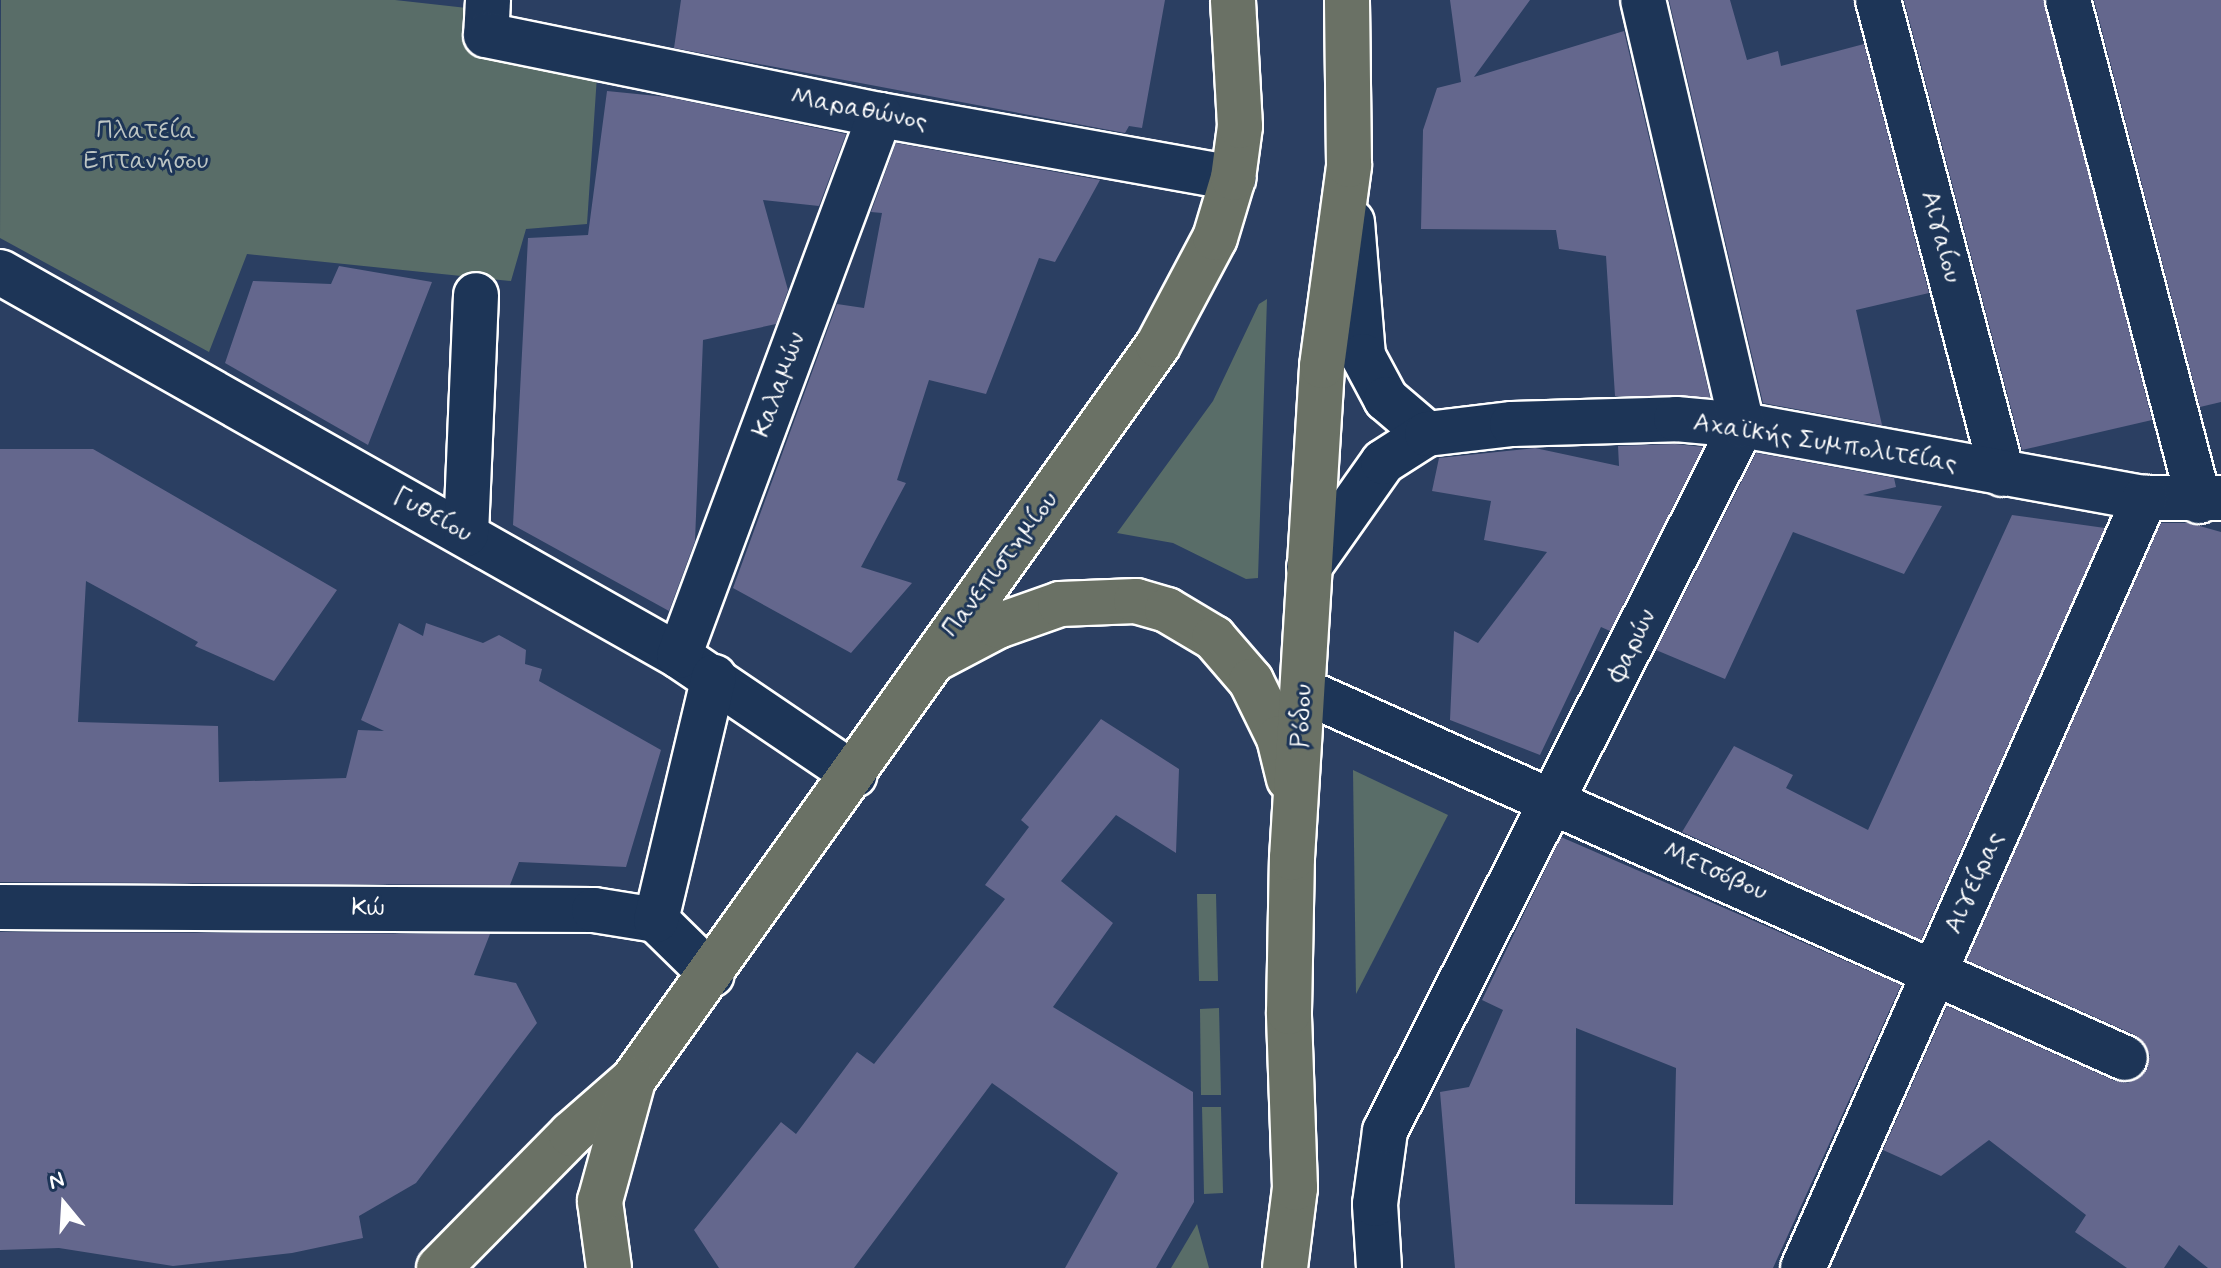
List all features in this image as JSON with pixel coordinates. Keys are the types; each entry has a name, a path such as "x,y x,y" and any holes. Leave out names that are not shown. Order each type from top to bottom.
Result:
{"main road":[{"name":"Πανεπιστημίου","path":"633,1080 855,775 925,666 1158,345 1215,238 1233,178 1240,126 1233,0"},
{"path":"1347,0 1349,165"},
{"name":"Ρόδου","path":"1285,1268 1295,1188 1289,1012 1292,858 1327,303 1349,165"},
{"path":"925,666 998,626 1060,604 1136,601 1191,622 1231,657 1271,718 1289,776 1292,858"},
{"path":"439,1268 571,1134 633,1080"},
{"path":"609,1268 600,1201 633,1080"},
{"path":"1295,1188 1307,1268"}],"street":[{"path":"1643,0 1742,425"},
{"name":"Αιγαίου","path":"1878,0 2002,474"},
{"path":"2068,0 2210,500"},
{"name":"Μαραθώνος","path":"487,18 880,115 1233,178"},
{"name":"Καλαμών","path":"656,920 697,666 880,115"},
{"path":"1309,567 1383,462 1427,434 1386,399 1363,356 1349,165"},
{"name":"Γυθείου","path":"0,272 697,666 855,775"},
{"path":"466,534 476,295"},
{"name":"Αχαϊκής Συμπολιτείας","path":"1427,434 1570,421 1676,419 1742,425 2145,498 2210,500"},
{"name":"Φαρών","path":"1379,1268 1376,1184 1385,1131 1556,800 1742,425"},
{"name":"Αιγείρας","path":"1803,1268 2145,498"},
{"name":"Μετσόβου","path":"1304,691 1556,800 2125,1058"},
{"name":"Κώ","path":"0,907 594,910 656,920"},
{"path":"656,920 712,975"}],"green space":[{"name":"Πλατεία Επτανήσου","path":"1,0 395,0 476,9 597,76 587,224 526,229 511,281 247,254 209,352 0,238"},
{"path":"1267,299 1258,578 1246,579 1173,543 1117,533 1213,401 1259,304"},
{"path":"1353,770 1448,815 1356,994"},
{"path":"1197,894 1216,894 1218,981 1199,981"},
{"path":"1219,1008 1221,1095 1201,1095 1200,1009"},
{"path":"1202,1107 1221,1107 1223,1193 1204,1194"},
{"path":"1197,1224 1209,1268 1171,1268"}],"building":[{"path":"681,0 1165,0 1142,128 1129,126 1125,133 674,48"},
{"path":"1450,0 1530,0 1474,77 1624,31 1710,397 1615,396 1606,256 1559,249 1556,230 1421,229 1423,130 1437,88 1461,82"},
{"path":"1669,0 1730,0 1747,60 1778,51 1781,66 1864,44 1929,293 1856,310 1882,425 1763,403"},
{"path":"1904,0 2044,0 2152,420 2022,450"},
{"path":"2094,0 2221,0 2221,402 2200,407"},
{"path":"607,91 667,97 846,134 819,206 763,200 788,290 776,324 703,340 695,541 669,611 513,525 528,238 588,235"},
{"path":"896,143 1100,180 1055,262 1039,258 986,394 929,380 897,480 906,483 861,567 912,583 851,653 733,588 837,304 864,308 882,213 871,212"},
{"path":"339,266 432,282 368,445 225,363 253,281 331,284"},
{"path":"1675,444 1703,447 1610,631 1601,627 1540,755 1450,720 1454,631 1478,643 1547,552 1484,540 1491,501 1432,491 1439,458 1535,448 1619,466 1618,446"},
{"path":"0,449 93,449 337,590 274,681 195,646 198,642 86,581 78,722 218,726 219,782 346,778 358,730 384,731 361,720 399,623 423,636 426,623 483,643 499,635 526,650 525,664 542,669 539,681 661,750 626,867 519,862 510,885 0,882"},
{"path":"1756,453 1894,478 1896,487 1863,495 1942,506 1904,574 1793,532 1725,679 1656,650"},
{"path":"2012,515 2105,528 1921,940 1682,832 1734,746 1793,775 1786,788 1868,830"},
{"path":"2161,523 2189,523 2221,532 2221,1268 2208,1268 2179,1245 2164,1268 2127,1268 2075,1232 2086,1215 1989,1140 1941,1176 1883,1150 1947,1006 2115,1081 2128,1083 2147,1069 2150,1055 2135,1035 1967,960"},
{"path":"1101,719 1179,769 1176,853 1116,815 1061,881 1113,923 1053,1007 1193,1092 1194,1202 1156,1268 1065,1268 1118,1173 992,1083 854,1268 719,1268 694,1230 781,1122 796,1134 857,1052 874,1064 1005,899 985,885 1029,827 1021,820"},
{"path":"1561,837 1901,985 1773,1268 1455,1268 1440,1092 1469,1087 1503,1010 1482,1000","holes":["1576,1028 1676,1068 1673,1205 1575,1204"]},
{"path":"0,932 490,934 474,975 516,983 537,1023 416,1183 359,1216 363,1238 292,1253 173,1266 59,1248 0,1250"}]}
